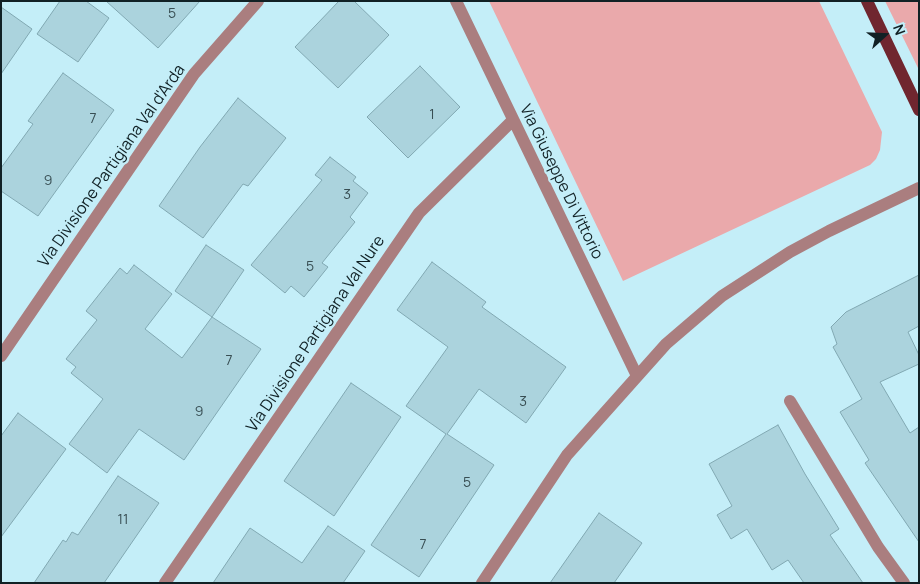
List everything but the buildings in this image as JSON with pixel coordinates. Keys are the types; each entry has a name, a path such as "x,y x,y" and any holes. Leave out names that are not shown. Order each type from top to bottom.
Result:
{"main road":[{"path":"867,1 919,110"}],"street":[{"name":"Via Divisione Partigiana Val d'Arda","path":"1,356 194,74 258,1"},
{"name":"Via Giuseppe Di Vittorio","path":"456,1 637,376"},
{"name":"Via Divisione Partigiana Val Nure","path":"165,583 419,213 513,120"},
{"path":"482,583 567,455 666,344 722,296 790,252 919,188"},
{"path":"790,401 878,547 904,583"}],"shaded area":[{"path":"489,1 819,1 882,132 880,150 876,159 870,165 623,281"},
{"path":"885,1 919,1 919,70"}]}
